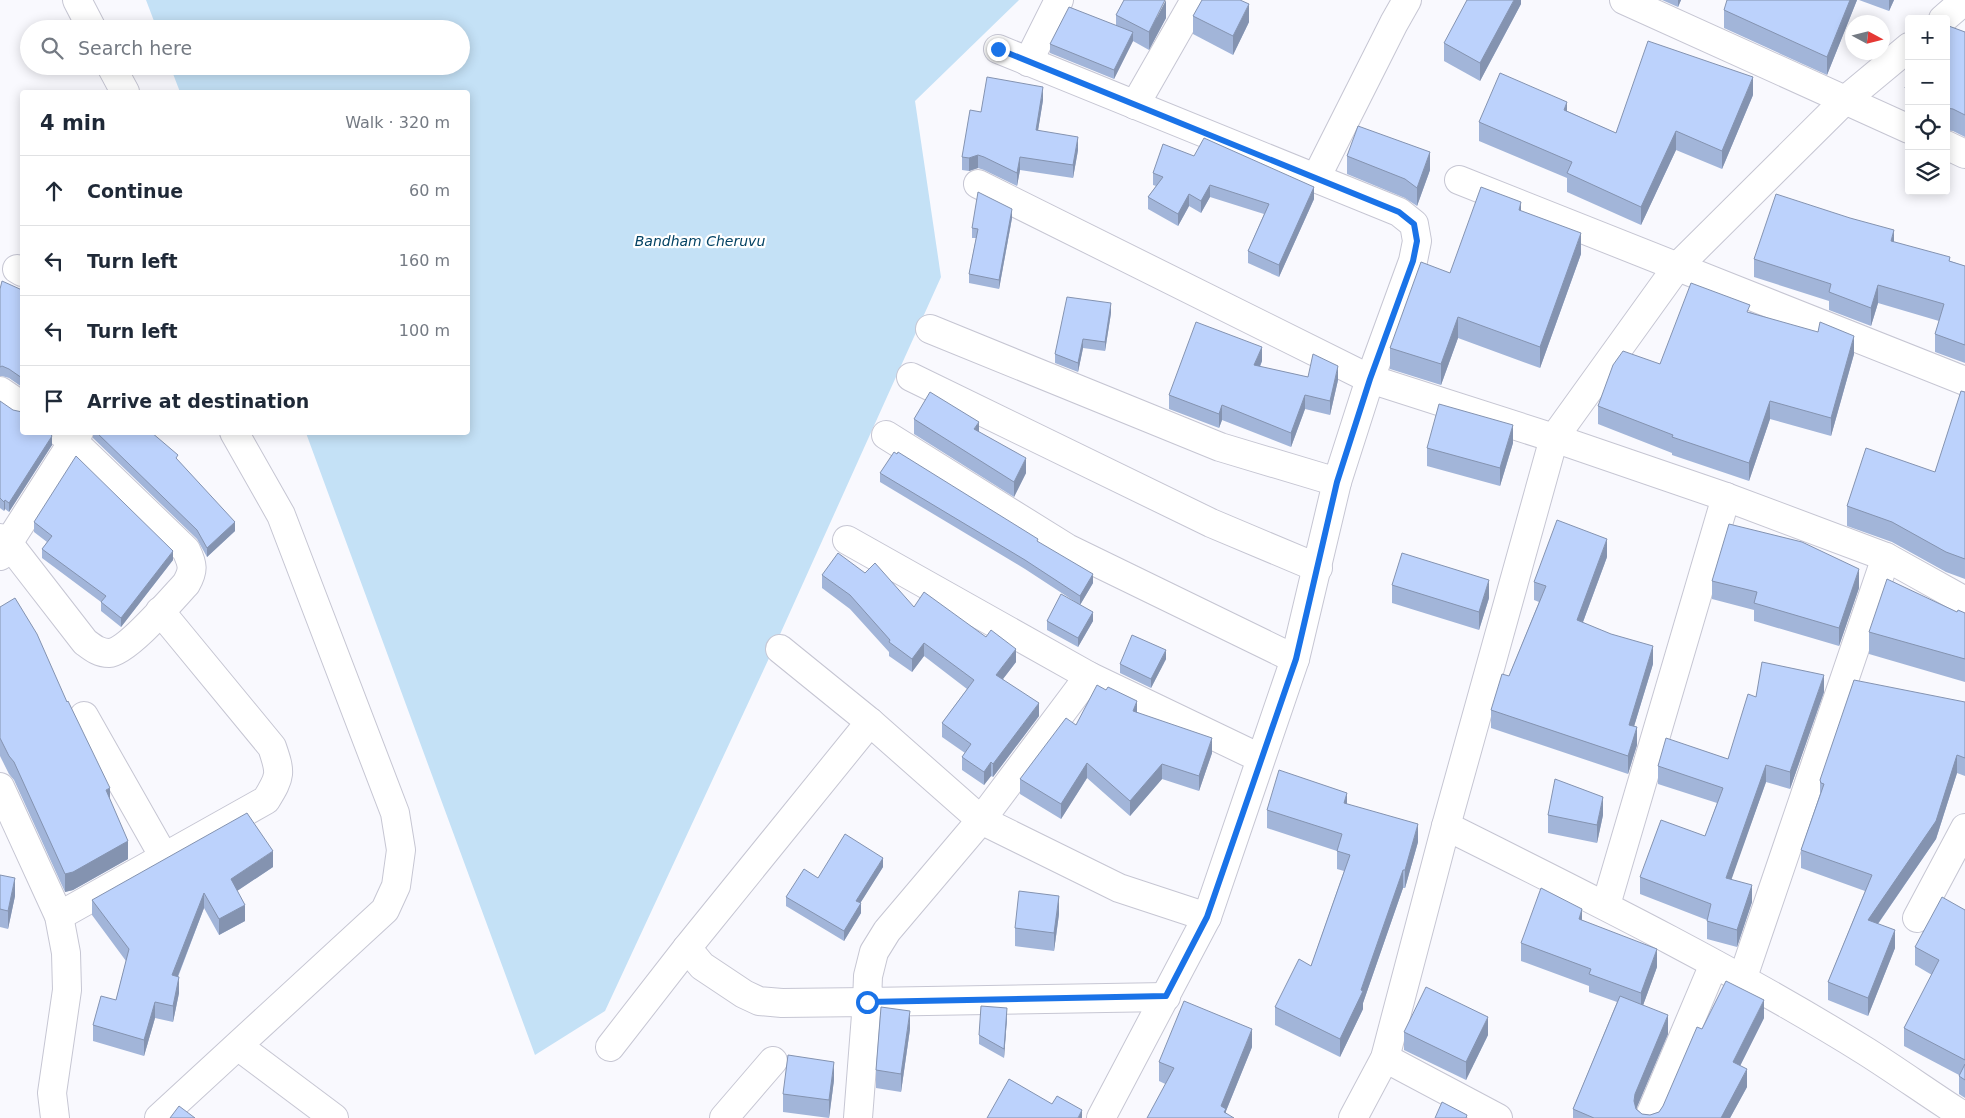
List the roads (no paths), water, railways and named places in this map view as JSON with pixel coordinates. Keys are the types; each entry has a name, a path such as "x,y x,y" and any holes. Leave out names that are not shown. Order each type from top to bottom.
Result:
{"street":[{"path":"76,0 87,20"},
{"path":"1028,62 1059,0"},
{"path":"1135,105 1195,0"},
{"path":"1316,178 1407,0"},
{"path":"1624,0 1905,127"},
{"path":"1948,15 1965,0"},
{"path":"998,49 1399,212 1414,224 1417,241 1413,261 1370,379 1337,482 1296,659 1260,758 1207,917 1101,1118"},
{"path":"1353,1118 1385,1058 1446,826 1554,438 1677,267 1844,101 1905,50"},
{"path":"116,75 124,90"},
{"path":"1950,148 1965,154"},
{"path":"1459,180 1965,381"},
{"path":"978,184 1370,379 1554,438 1726,497 1886,558 1965,601"},
{"path":"930,329 1220,447 1337,482"},
{"path":"911,377 1211,523 1318,568"},
{"path":"0,391 20,405"},
{"path":"159,1118 385,910 396,886 401,850 395,813 281,515 236,435"},
{"path":"886,435 1067,548 1296,659"},
{"path":"71,436 186,550 193,563 191,575 186,584 126,646 110,653 98,651 85,642 3,546 71,436"},
{"path":"1606,905 1726,497"},
{"path":"848,540 1089,676 1260,758"},
{"path":"1742,980 1886,558"},
{"path":"60,916 266,800 278,782 278,765 272,747 160,611"},
{"path":"780,649 870,722 980,820 1119,888 1207,917"},
{"path":"858,1118 868,976 874,952 886,931 980,820 1089,676"},
{"path":"84,716 164,857"},
{"path":"610,1047 687,948 870,722"},
{"path":"0,787 60,916 66,953 67,990 52,1093 55,1118"},
{"path":"1446,826 1606,905 1714,964 1867,1052 1965,1117"},
{"path":"1918,918 1965,828"},
{"path":"687,948 702,966 744,994 759,1001 782,1003 867,1002 1166,996"},
{"path":"1649,1118 1714,964"},
{"path":"238,1046 334,1118"},
{"path":"1385,1058 1498,1118"},
{"path":"724,1118 772,1061"}],"water":[{"name":"Bandham Cheruvu","path":"146,0 1019,0 915,101 941,277 777,641 605,1011 535,1055 307,435 470,435 470,90 179,90 173,75 470,75 470,20 154,20"}]}
